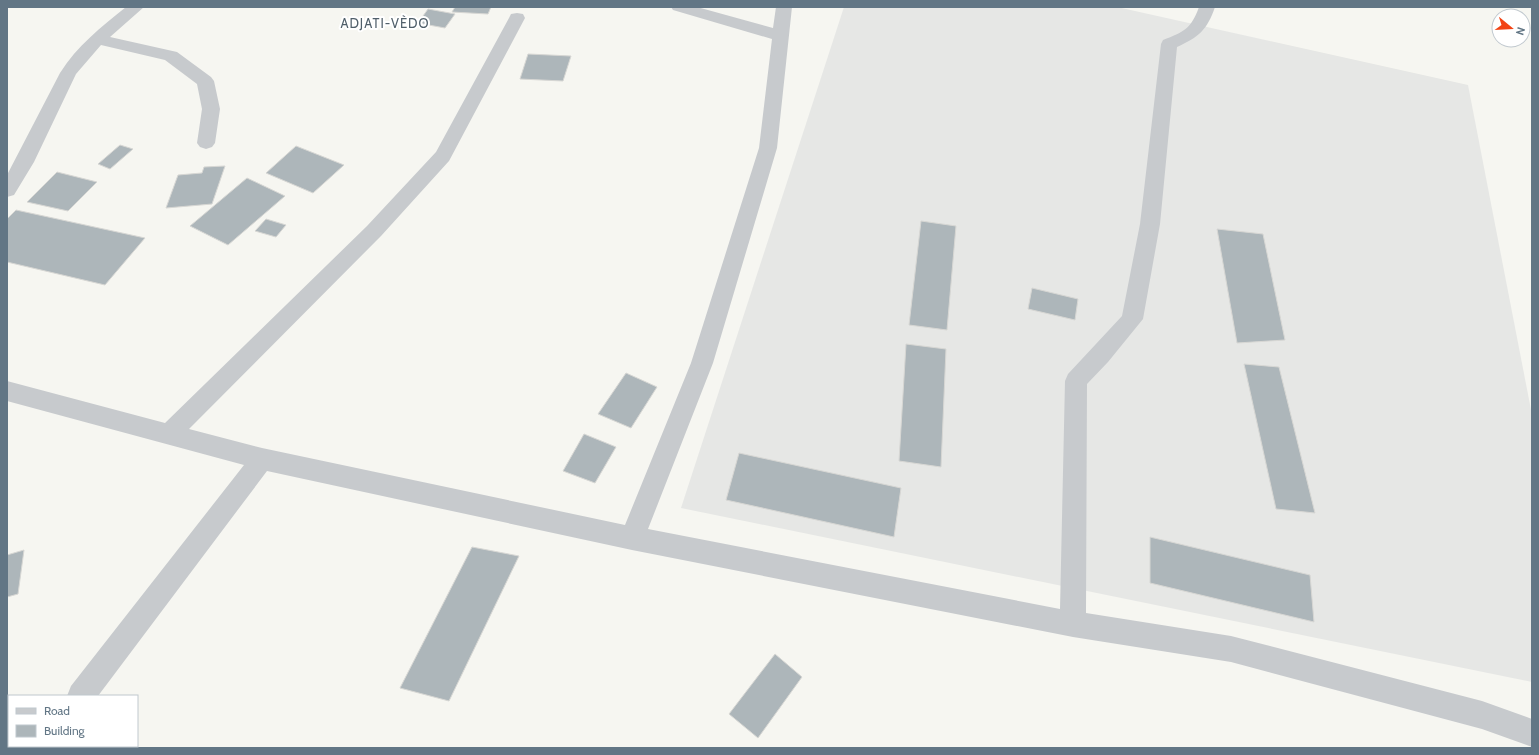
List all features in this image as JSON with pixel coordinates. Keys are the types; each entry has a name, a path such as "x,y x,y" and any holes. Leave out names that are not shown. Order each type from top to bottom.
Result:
{"street":[{"path":"7,190 37,137 69,72 97,39 136,7"},
{"path":"679,7 782,36"},
{"path":"632,538 702,363 768,148 782,36 784,7"},
{"path":"1073,624 1076,381 1132,319 1150,224 1169,44 1193,34 1203,22 1207,7"},
{"path":"170,433 374,231 443,156 517,18"},
{"path":"97,39 171,56 205,81 211,109 206,143"},
{"path":"7,377 48,401"},
{"path":"7,391 170,433 262,459 632,538 1073,624 1231,649 1482,715 1532,733"},
{"path":"82,695 262,459"}],"shaded area":[{"path":"844,7 1117,7 1468,85 1532,415 1532,682 681,508"}],"building":[{"path":"455,7 491,7 488,14 452,12"},
{"path":"428,9 455,14 445,28 418,23"},
{"path":"528,54 571,56 563,81 520,79"},
{"path":"120,145 133,149 110,169 98,164"},
{"path":"296,146 344,165 313,193 266,173"},
{"path":"225,166 212,204 166,208 178,175 202,173 204,167"},
{"path":"57,172 97,182 68,211 27,202"},
{"path":"247,178 285,196 228,245 190,226"},
{"path":"16,210 145,238 105,285 7,262 7,219"},
{"path":"266,219 286,225 276,237 255,231"},
{"path":"921,221 956,226 947,330 909,325"},
{"path":"1217,229 1263,234 1285,340 1237,343"},
{"path":"1032,288 1078,299 1075,320 1028,309"},
{"path":"906,344 946,349 941,467 899,461"},
{"path":"1244,364 1279,367 1315,513 1276,509"},
{"path":"626,373 657,387 631,428 598,414"},
{"path":"584,434 616,447 595,483 563,471"},
{"path":"739,453 901,488 894,537 726,500"},
{"path":"1150,537 1310,575 1314,622 1150,583"},
{"path":"472,547 519,556 449,701 400,688"},
{"path":"24,550 18,594 7,597 7,555"},
{"path":"775,654 802,677 758,738 729,714"}],"district":[{"name":"ADJATI-VÈDO","path":"385,23"}]}
